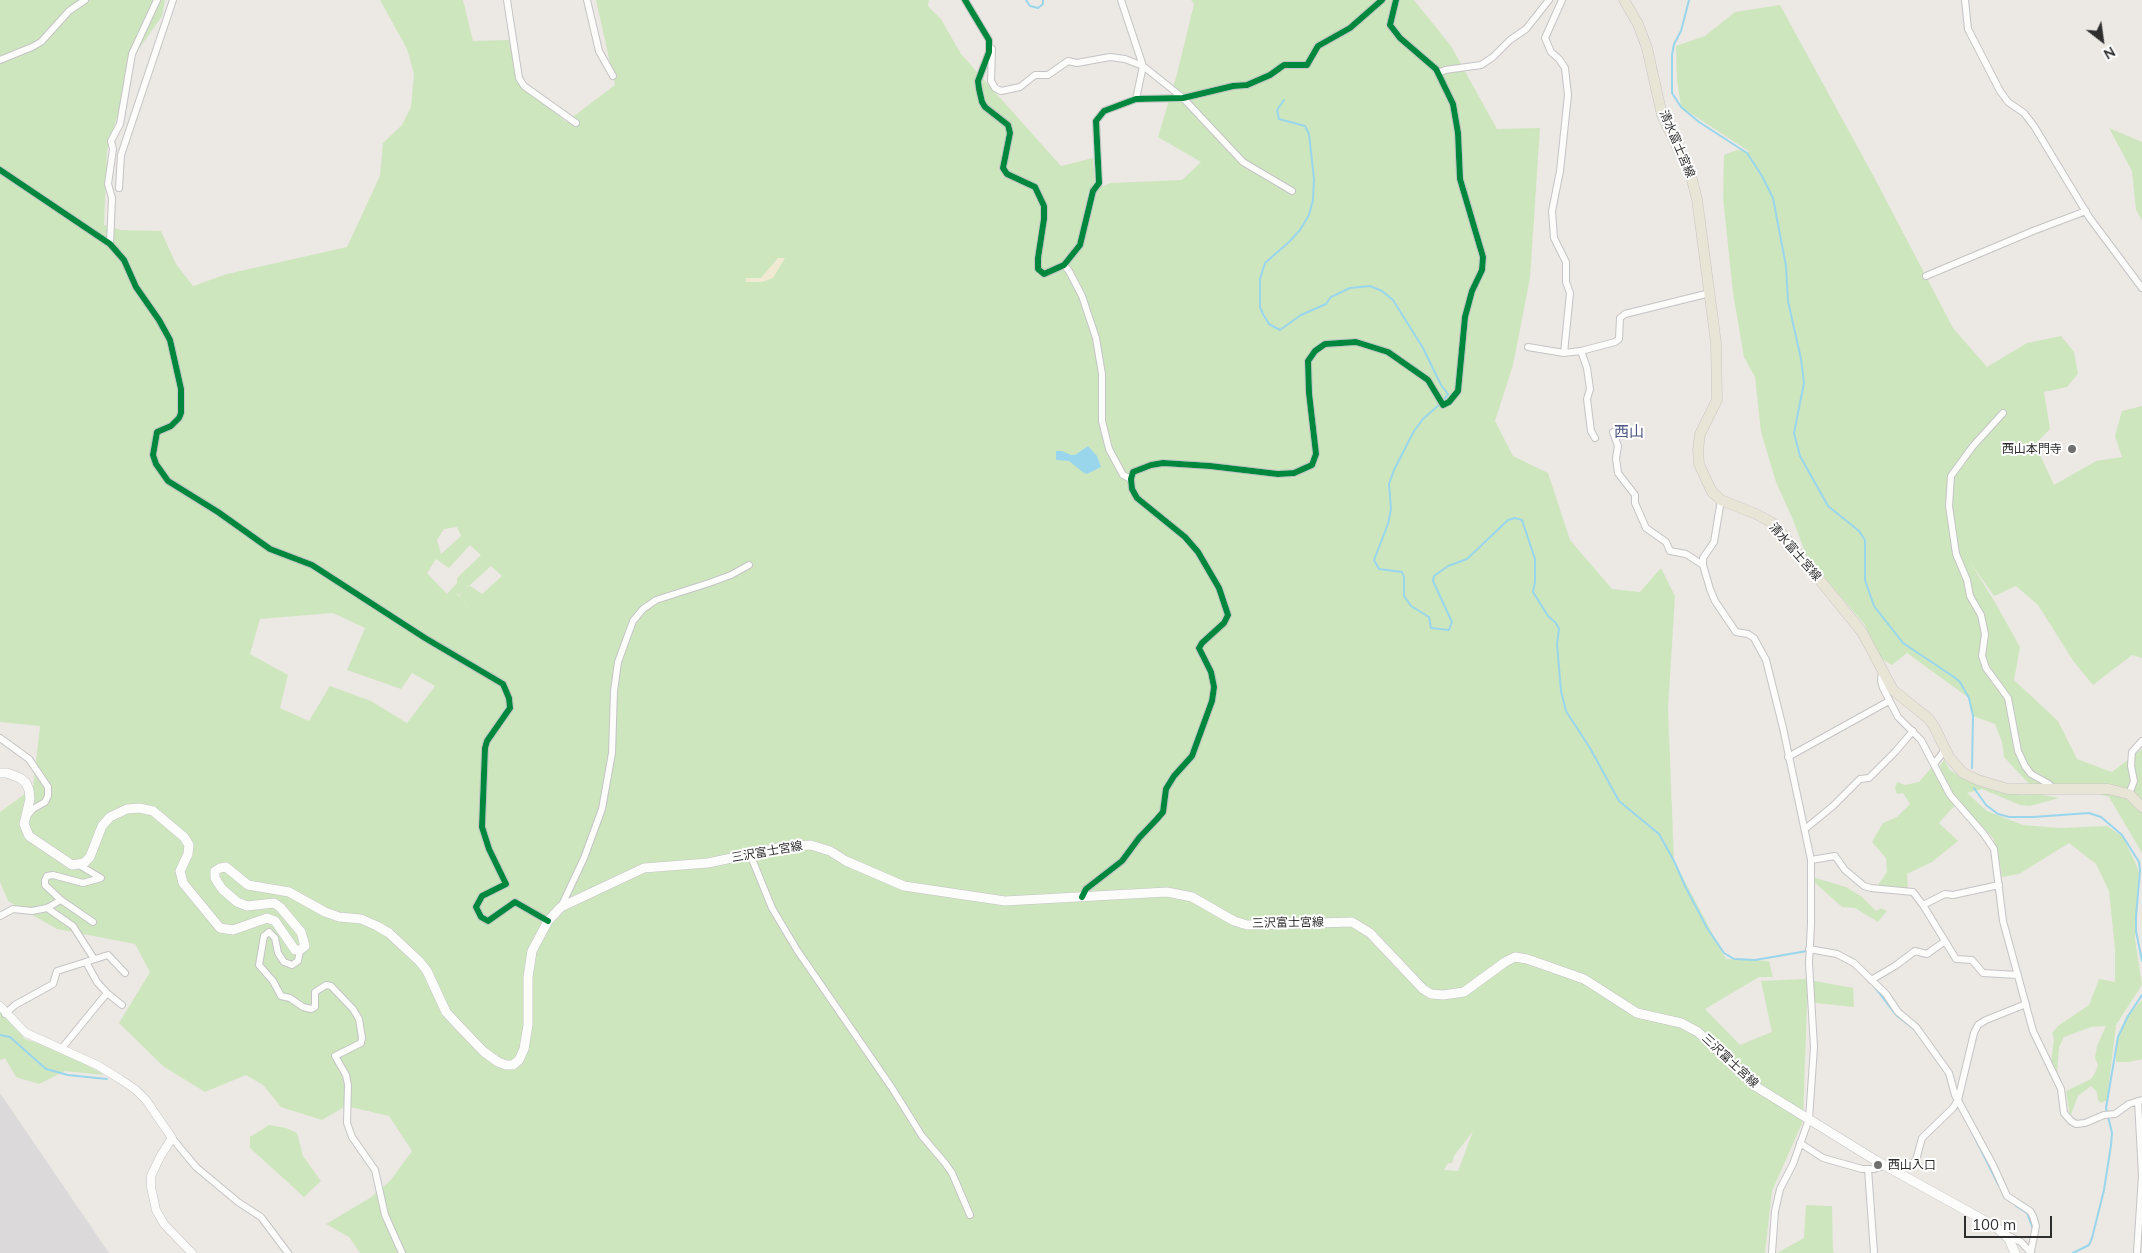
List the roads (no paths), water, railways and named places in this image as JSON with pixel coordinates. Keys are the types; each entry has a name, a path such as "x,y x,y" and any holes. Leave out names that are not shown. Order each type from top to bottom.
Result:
{"main road":[{"name":"清水富士宮線","path":"1624,0 1638,24 1647,48 1662,115 1691,176 1697,199 1716,343 1717,400 1700,434 1698,450 1699,464 1712,492 1721,500 1771,522 1780,531 1862,632 1887,682 1899,697 1928,719 1936,728 1945,750 1963,774 2008,788 2108,789 2129,794"},
{"path":"0,773 7,773 26,783 30,799 24,818 25,830 35,842 72,865 79,865 90,857 102,826 110,817 127,809 139,808 153,811 184,837 189,845 188,854 180,871 183,883 220,928 233,930 267,918 275,921 295,950 300,950"},
{"path":"2129,794 2142,807"},
{"name":"三沢富士宮線","path":"300,950 304,946 301,932 280,907 274,903 247,906 237,902 218,883 215,871 226,867 248,885 289,892 325,912 339,917 361,919 389,933 420,961 427,971 446,1012 458,1025 484,1052 498,1062 512,1064 519,1060 524,1049 528,1025 528,977 532,952 548,921 561,907 644,868 708,863 783,847 811,845 830,851 846,861 904,886 1005,901 1167,892 1192,897 1234,921 1247,924 1352,922 1370,933 1423,989 1431,994 1442,995 1464,992 1515,957 1527,958 1584,979 1637,1013 1681,1023 1698,1032 1755,1086 1809,1120 2004,1234 2009,1239 2015,1253"}],"street":[{"path":"0,60 42,42 69,11 85,0"},
{"path":"110,244 112,198 108,184 114,148 111,142 120,124 132,54 156,0"},
{"path":"119,188 121,155 173,0"},
{"path":"507,0 519,78 524,86 576,122"},
{"path":"587,0 599,51 613,76"},
{"path":"965,0 989,40 993,57 991,81 995,88 1001,91 1020,87 1036,74 1048,75 1068,61 1077,63 1110,58 1125,59 1143,66 1183,98 1243,162 1292,192"},
{"path":"1121,0 1143,66 1136,99"},
{"path":"989,40 989,52 978,81 979,95 985,107 1008,125 1010,133 1003,168 1007,174 1034,187 1044,206 1038,258 1038,269 1044,274 1064,265 1080,245 1093,191 1099,183 1096,121 1104,111 1136,99 1183,98 1233,86 1247,85 1270,75 1284,65 1306,65 1318,46 1350,28 1382,0"},
{"path":"1082,897 1086,889 1122,861 1139,838 1163,812 1166,789 1174,776 1192,756 1209,710 1214,687 1212,672 1200,648 1202,643 1224,623 1228,615 1219,588 1198,552 1185,537 1137,498 1132,489 1131,479 1134,472 1141,468 1163,463 1278,474 1294,473 1312,465 1316,454 1308,393 1308,361 1315,351 1325,344 1356,342 1388,352 1428,380 1442,402 1449,402 1458,391 1467,307 1482,270 1483,257 1460,179 1458,133 1453,104 1438,73 1427,60 1400,38 1390,25 1396,0"},
{"path":"1438,73 1445,70 1481,65 1526,29 1549,0"},
{"path":"1562,0 1545,38 1551,52 1559,58 1565,68 1568,95 1560,171 1552,211 1554,238 1566,262 1566,282 1570,293 1564,353"},
{"path":"1965,0 1968,29 2000,90 2008,102 2024,113 2034,126 2086,212 2142,288"},
{"path":"0,170 110,244 124,260 136,286 170,340 181,389 181,413 171,426 158,432 153,455 156,464 168,481 218,512 270,550 312,565 425,638 502,684 507,690 510,708 487,741 485,748 482,826 489,849 506,884 482,896 476,907 481,917 488,921 515,902 548,921"},
{"path":"1926,276 2033,231 2086,212"},
{"path":"1064,265 1070,271 1082,296 1096,338 1102,374 1102,421 1109,449 1123,475 1131,479"},
{"path":"1528,346 1564,353 1581,351 1616,342 1619,339 1620,318 1625,314 1710,294"},
{"path":"1581,351 1587,368 1590,389 1587,399 1591,431 1595,438"},
{"path":"2003,413 1973,446 1951,476 1949,506 1956,554 1967,580 1970,596 1981,615 1985,634 1982,656 1986,668 2008,698 2018,751 2025,766 2031,774 2050,784 2053,789"},
{"path":"1613,432 1618,446 1616,458 1618,473 1635,495 1635,503 1646,528 1666,542 1670,550 1686,554 1703,565"},
{"path":"1721,500 1714,542 1704,558 1703,565 1715,601 1736,632 1748,634 1754,638 1766,660 1783,728 1811,860 1812,924 1809,952 1814,1047 1809,1120 1793,1164 1780,1189 1775,1211 1772,1253"},
{"path":"561,907 584,858 602,809 612,753 614,691 618,662 633,621 643,609 656,600 709,584 750,565"},
{"path":"1882,670 1881,681 1898,717 1921,740 1950,796 1983,833 1994,849 2002,921 2033,1031 2061,1089 2064,1113 2067,1118 2076,1124 2085,1123 2104,1114 2115,1114 2129,1104 2140,1100 2142,1175 2137,1253"},
{"path":"1788,757 1890,701"},
{"path":"1804,829 1833,806 1860,779 1869,778 1913,731"},
{"path":"0,738 29,760 48,787 48,796 45,802 33,809 24,818"},
{"path":"2129,794 2134,781 2131,766 2132,752 2142,741"},
{"path":"1934,764 1945,750"},
{"path":"750,854 772,908 797,950 892,1088 922,1136 952,1173 970,1215"},
{"path":"1811,860 1835,856 1845,870 1864,886 1914,892 1956,959 1972,960 1982,973 2018,975"},
{"path":"79,865 101,878 83,882 53,875 47,876 44,880 45,885 61,900 94,922"},
{"path":"1923,905 1945,894 1953,895 1999,885"},
{"path":"0,916 9,910 32,911 47,908 61,900"},
{"path":"47,908 73,926 94,960"},
{"path":"300,950 298,961 292,965 284,962 278,953 275,938 269,932 264,936 259,965 274,981 280,996 290,998 311,1010 315,1007 315,992 326,985 331,986 353,1009 359,1019 361,1042 335,1056 346,1075 348,1085 347,1123 352,1137 375,1170 385,1215 402,1253"},
{"path":"1871,980 1896,966 1915,951 1927,954 1945,941"},
{"path":"1809,952 1846,958 1886,994 1898,1012 1916,1027 1948,1073 1958,1100 1993,1165 2007,1196 2030,1211 2033,1216 2036,1226 2031,1252"},
{"path":"5,1014 15,1005 53,984 57,972 86,962 108,955 125,973"},
{"path":"86,962 97,982 122,1006"},
{"path":"62,1048 107,993"},
{"path":"1800,1143 1823,1158 1868,1169 1910,1165 1916,1160 1922,1138 1953,1108 1958,1100 1974,1033 1978,1026 1986,1020 2026,1004"},
{"path":"0,1006 5,1014 26,1033 62,1048 120,1079 136,1090 146,1100 172,1138 196,1167 238,1202 261,1217 288,1253"},
{"path":"172,1138 151,1176 151,1187 156,1210 164,1224 192,1253"},
{"path":"1868,1169 1874,1253"},
{"path":"2004,1234 2021,1242 2031,1252"}],"water":[{"path":"1088,446 1097,456 1101,467 1087,474 1069,461 1056,460 1056,451 1075,455"}],"waterway":[{"path":"1026,0 1030,6 1038,8 1043,4 1043,0"},
{"path":"1689,0 1681,31 1674,44 1672,55 1672,93 1681,107 1699,122 1747,153 1773,198 1786,266 1788,301 1801,359 1804,383 1794,433 1800,456 1828,506 1859,531 1865,540 1865,580 1874,606 1903,643 1954,677 1960,682 1969,698 1973,716 1972,768"},
{"path":"1284,100 1277,110 1279,119 1305,126 1309,134 1314,179 1313,200 1309,215 1300,230 1265,263 1260,279 1260,307 1263,314 1269,324 1280,330 1301,315 1326,304 1331,297 1350,288 1370,286 1382,291 1393,300 1423,348 1441,385 1448,394 1443,401"},
{"path":"1440,404 1423,419 1414,431 1394,470 1389,484 1391,509 1388,524 1374,560 1379,569 1402,572 1404,577 1404,596 1411,606 1429,617 1431,628 1449,630 1452,622 1433,581 1434,576 1448,566 1467,559 1508,520 1515,518 1522,520 1535,559 1533,592 1548,616 1556,623 1559,629 1557,644 1561,691 1566,711 1590,748 1619,801 1659,834 1707,928 1724,953 1734,959 1755,960 1807,951"},
{"path":"1974,788 1986,805 1998,814 2009,817 2033,817 2089,813 2101,817 2122,835 2139,862 2136,931 2142,961"},
{"path":"1873,985 1896,1015 1914,1029"},
{"path":"2073,1253 2089,1245 2092,1238 2104,1190 2111,1145 2112,1133 2106,1108 2118,1037 2128,1016 2142,995"},
{"path":"0,1035 10,1037 46,1069 68,1075 107,1079"},
{"path":"1972,1132 1999,1186"},
{"path":"2016,1206 2027,1213 2033,1229"}],"place":[{"name":"西山本門寺","path":"2072,449"},
{"name":"西山入口","path":"1878,1165"}],"district":[{"name":"西山","path":"1629,432"}]}
